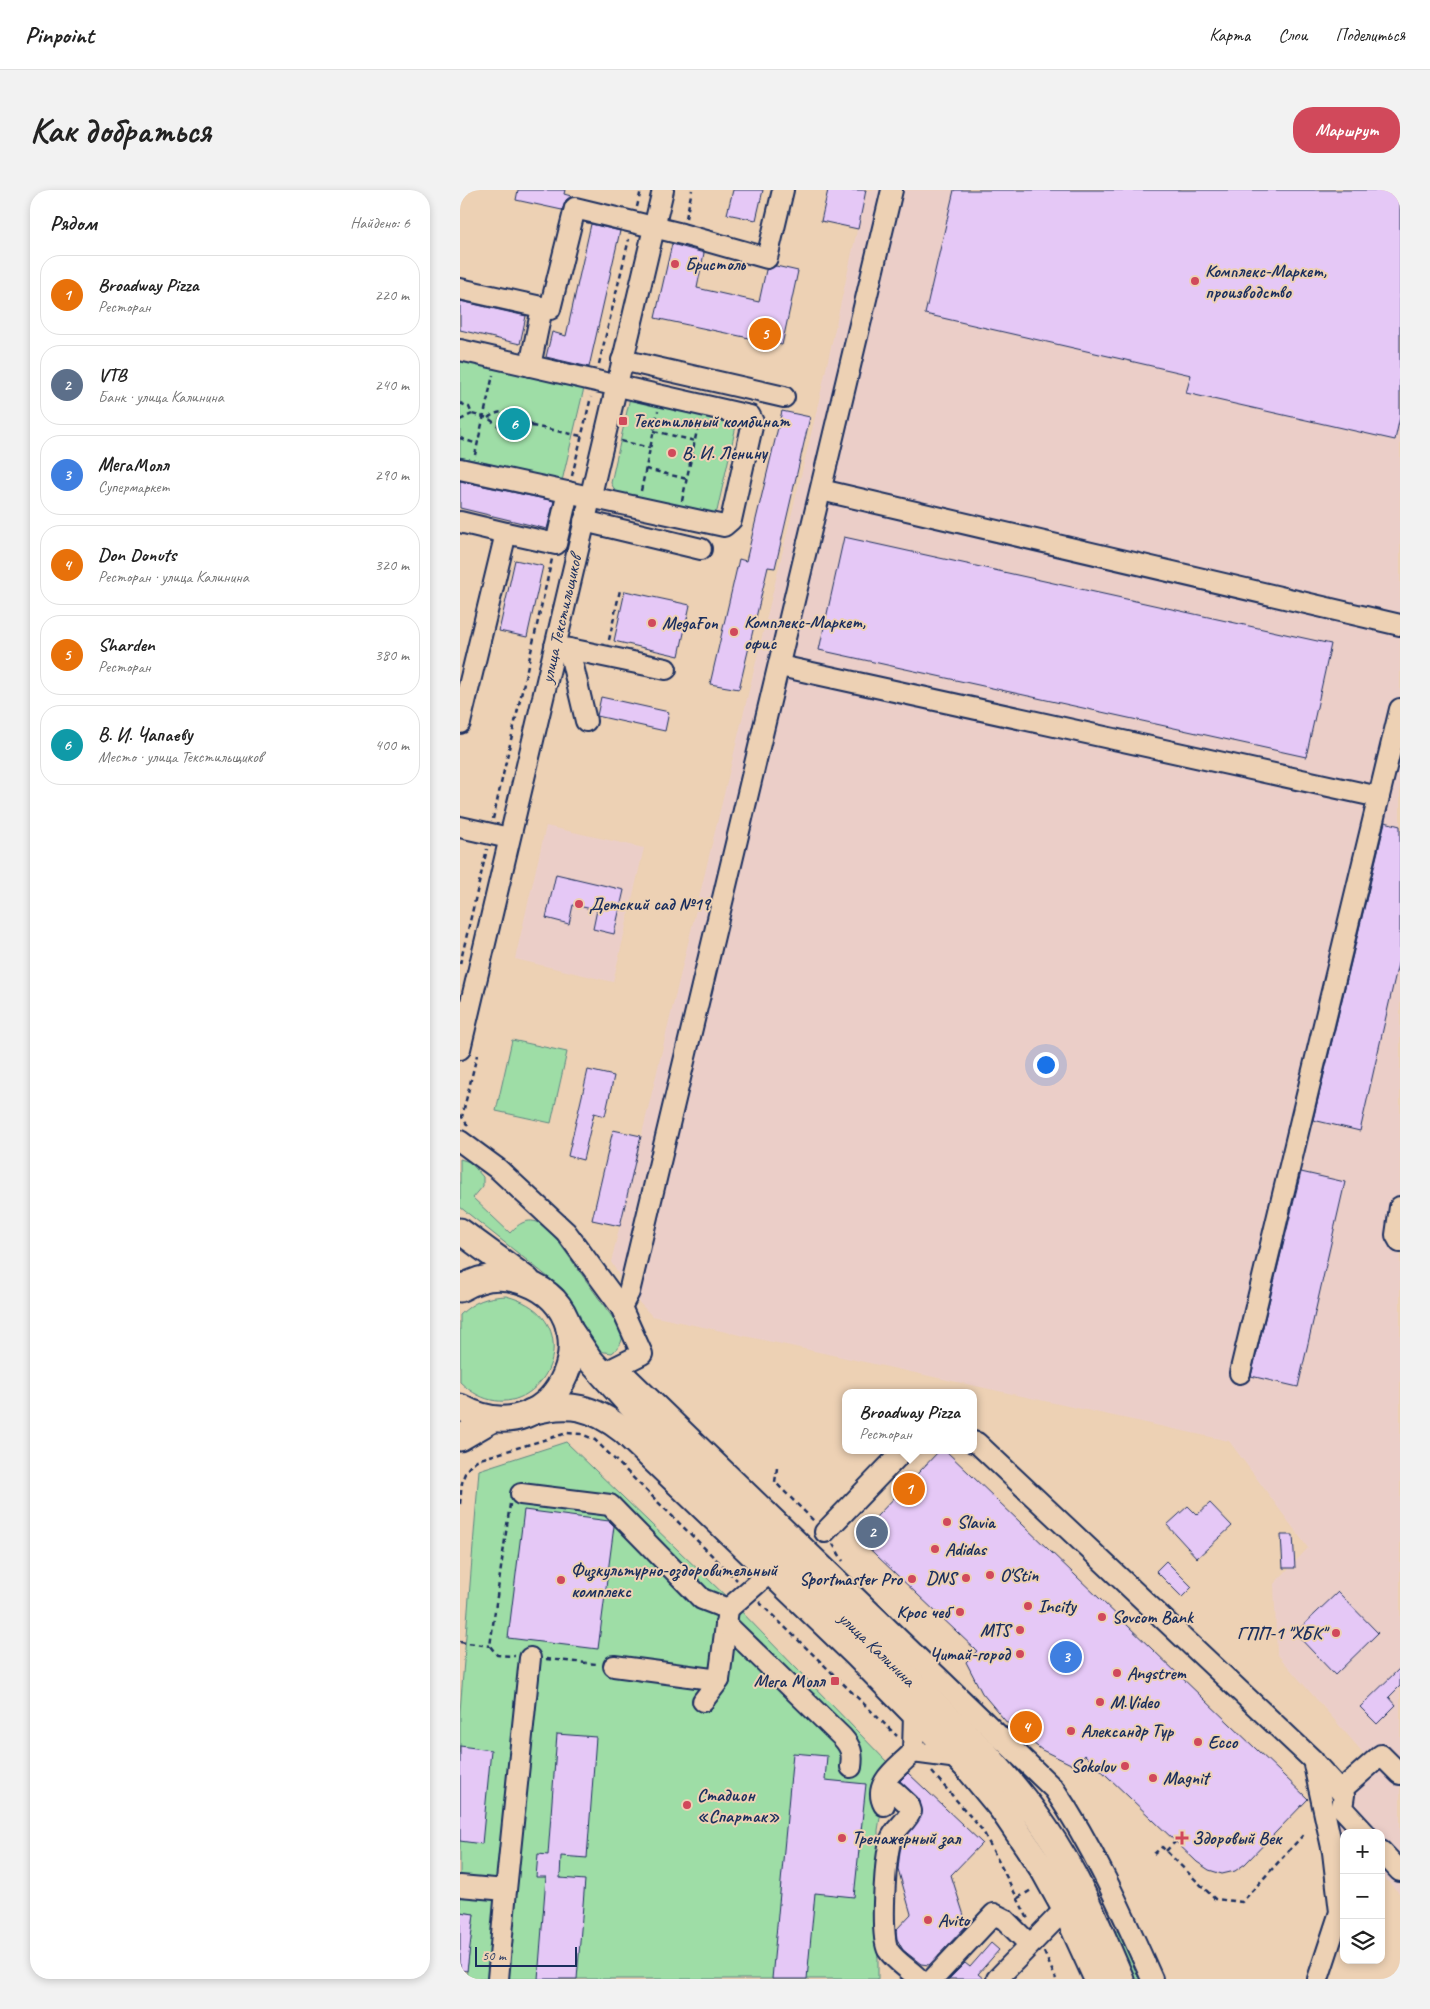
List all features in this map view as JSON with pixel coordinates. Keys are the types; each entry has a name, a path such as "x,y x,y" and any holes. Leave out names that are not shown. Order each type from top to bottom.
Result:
{"main road":[{"path":"466,1233 531,1283"},
{"path":"460,1289 478,1280 493,1277 510,1278 531,1283"},
{"name":"улица Калинина","path":"531,1283 556,1304 569,1329 610,1370 655,1432 984,1753 1017,1790 1046,1828 1069,1868 1096,1922 1121,1979"},
{"path":"531,1412 548,1400 560,1386 567,1372 572,1343 569,1329"},
{"name":"улица Калинина","path":"491,1420 511,1419 550,1407 567,1406 583,1408 604,1416 624,1431 914,1713 958,1758 1002,1809 1021,1836 1065,1909 1094,1978"},
{"path":"460,1407 491,1420"},
{"path":"460,1438 491,1420"}],"street":[{"name":"улица Текстильщиков","path":"460,1049 500,836 562,647 589,497 663,190"},
{"path":"460,289 550,309 575,208 682,234 767,258 782,190"},
{"path":"621,1307 629,1292 780,666 892,190"},
{"path":"530,366 542,308"},
{"path":"460,350 750,416 754,422 731,520 724,526 466,471"},
{"path":"622,360 784,397"},
{"path":"821,490 1400,625"},
{"path":"460,522 556,544 568,492"},
{"path":"584,521 701,549"},
{"path":"460,723 466,673 506,532"},
{"path":"586,721 562,647 666,669"},
{"path":"780,666 1379,797"},
{"path":"1240,1373 1400,709"},
{"path":"460,827 500,836"},
{"path":"460,1141 498,1169 566,1232 621,1307 642,1354 610,1370 1054,1789 1127,1905 1152,1979"},
{"path":"1400,1207 1396,1235 1400,1242"},
{"path":"977,1445 984,1449 1313,1760 1344,1795 1342,1808 1361,1829"},
{"path":"825,1532 900,1454"},
{"path":"521,1494 610,1505 702,1599 727,1617 842,1737 850,1746 853,1754 851,1767"},
{"path":"703,1701 719,1680 727,1617 770,1572"},
{"path":"498,1979 530,1658"},
{"path":"614,1666 719,1680"},
{"path":"914,1713 906,1745 882,1785 880,1794 909,1805 910,1811 893,1834 886,1856 884,1899 886,1943 891,1953 919,1979"},
{"path":"906,1745 958,1758"},
{"path":"1340,1791 1381,1755 1400,1774"},
{"path":"1313,1760 1333,1852 1340,1912 1318,1979"},
{"path":"1385,1855 1400,1871"},
{"path":"460,1886 506,1890"},
{"path":"1096,1922 1127,1905"},
{"path":"997,1979 1036,1945 1065,1909"},
{"path":"933,1979 994,1914 1036,1945"}],"path":[{"path":"568,492 641,190"},
{"path":"682,234 692,190"},
{"path":"466,471 477,444 497,359"},
{"path":"637,507 662,396"},
{"path":"460,403 468,407 472,414 488,418 500,427 525,429 533,426 581,436"},
{"path":"679,516 702,405"},
{"path":"488,418 500,412 516,414 523,416 533,426"},
{"path":"460,420 465,420 472,414"},
{"path":"654,431 695,441"},
{"path":"460,438 477,444"},
{"path":"617,440 650,448"},
{"path":"646,469 687,479"},
{"path":"460,964 500,836 532,638 556,544"},
{"path":"605,656 620,590"},
{"path":"777,1468 775,1482 804,1511"},
{"path":"490,1646 510,1502 513,1496 521,1494"},
{"path":"754,1597 906,1745"},
{"path":"460,1642 490,1646 497,1654 614,1666"},
{"path":"931,1772 984,1831 1029,1920"},
{"path":"1154,1854 1162,1847 1215,1899 1242,1902 1305,1833"},
{"path":"1166,1851 1175,1842"},
{"path":"1018,1898 1033,1890"},
{"path":"1036,1945 1056,1979"}],"shaded area":[{"path":"866,190 1400,190 1400,1894 1385,1878 1385,1829 1340,1830 1326,1815 1332,1783 1365,1755 1277,1654 1274,1584 1308,1548 1229,1441 652,1316 629,1292 611,1262 818,405"},
{"name":"Детский сад №19","path":"546,826 644,848 613,982 515,959"}],"green space":[{"path":"460,358 584,388 562,481 460,457"},
{"path":"631,393 738,417 717,511 709,514 617,494 611,483"},
{"path":"512,1040 567,1052 551,1123 496,1111"},
{"path":"460,1159 470,1162 483,1177 483,1186 473,1198 510,1233 520,1224 529,1221 539,1223 550,1230 620,1328 621,1342 612,1353 598,1351 588,1337 563,1289 460,1207"},
{"path":"506,1296 535,1310 550,1329 553,1352 546,1374 531,1391 510,1400 486,1399 460,1382 460,1315 470,1306 481,1301 493,1297"},
{"path":"566,1442 735,1605 889,1764 878,1830 878,1979 466,1979 474,1914 460,1912 460,1712 479,1470"},
{"path":"1114,1930 1119,1932 1141,1979 1127,1979 1112,1932"}],"building":[{"path":"518,190 565,190 564,194 571,196 566,200 562,210 516,200"},
{"path":"733,190 763,190 756,220 727,214"},
{"path":"828,190 866,190 858,229 821,221"},
{"path":"954,190 1400,190 1400,417 1395,440 1186,393 1191,375 925,314"},
{"path":"591,224 620,231 589,367 546,357 552,332 566,336"},
{"path":"672,244 704,253 697,288 759,302 766,270 776,266 798,271 782,345 655,318"},
{"path":"460,301 526,316 520,344 460,330"},
{"path":"782,411 810,417 775,568 768,567 739,689 710,684 739,559 746,561"},
{"path":"460,481 554,501 547,529 460,508"},
{"path":"844,537 1331,644 1306,757 819,650"},
{"path":"515,560 543,566 527,637 499,631"},
{"name":"MegaFon","path":"625,591 690,605 679,656 614,641"},
{"path":"601,697 669,712 665,731 597,716"},
{"path":"1385,822 1400,826 1400,955 1360,1131 1313,1120"},
{"path":"556,874 624,890 614,934 593,929 597,910 573,905 569,924 546,918"},
{"path":"588,1070 614,1076 605,1116 594,1113 583,1160 568,1156"},
{"path":"613,1130 641,1136 620,1226 592,1220"},
{"path":"1301,1172 1345,1182 1298,1387 1251,1376"},
{"path":"936,1454 949,1454 1308,1799 1245,1864 1235,1871 1222,1874 1209,1870 1197,1862 1085,1755 1075,1766 1042,1750 1008,1724 982,1693 966,1662 977,1651 857,1537"},
{"path":"1210,1503 1232,1526 1197,1558 1167,1525 1188,1506 1197,1515"},
{"name":"Физкультурно-оздоровительный комплекс","path":"524,1510 609,1521 614,1526 598,1649 508,1638"},
{"path":"1281,1535 1293,1535 1295,1568 1283,1568"},
{"path":"1166,1561 1192,1587 1182,1597 1156,1571"},
{"name":"ГПП-1 \"ХБК\"","path":"1338,1592 1378,1633 1335,1675 1295,1633"},
{"path":"1400,1668 1400,1686 1389,1697 1396,1705 1377,1724 1360,1707"},
{"path":"557,1734 596,1737 587,1858 561,1856 560,1878 585,1880 577,1979 538,1979 546,1877 536,1877 538,1854 548,1855"},
{"path":"460,1746 491,1750 482,1844 460,1841"},
{"path":"793,1753 827,1756 825,1780 866,1784 854,1897 815,1893 807,1979 772,1979"},
{"path":"908,1773 982,1843 951,1875 967,1925 929,1965 921,1964 903,1950 897,1939 896,1930 911,1914 898,1869 900,1851 903,1841 922,1815 920,1801 900,1781"},
{"path":"460,1912 474,1914 467,1971 460,1970"},
{"path":"991,1943 999,1950 978,1974 984,1979 949,1979 965,1963 970,1967"}],"place":[{"name":"Бристоль","path":"675,264"},
{"name":"Комплекс-Маркет, производство","path":"1195,281"},
{"name":"Sharden","path":"765,334"},
{"name":"Текстильный комбинат","path":"623,421"},
{"name":"В. И. Чапаеву","path":"514,424"},
{"name":"В. И. Ленину","path":"672,453"},
{"name":"MegaFon","path":"652,623"},
{"name":"Комплекс-Маркет, офис","path":"734,632"},
{"name":"Детский сад №19","path":"579,904"},
{"name":"Broadway Pizza","path":"909,1489"},
{"name":"Slavia","path":"947,1522"},
{"name":"VTB","path":"872,1532"},
{"name":"Adidas","path":"935,1549"},
{"name":"O'Stin","path":"990,1575"},
{"name":"DNS","path":"966,1578"},
{"name":"Sportmaster Pro","path":"912,1579"},
{"name":"Физкультурно-оздоровительный комплекс","path":"561,1580"},
{"name":"Incity","path":"1028,1606"},
{"name":"Крос чеб","path":"960,1612"},
{"name":"Sovcom Bank","path":"1102,1617"},
{"name":"MTS","path":"1020,1630"},
{"name":"ГПП-1 \"ХБК\"","path":"1336,1633"},
{"name":"Читай-город","path":"1020,1654"},
{"name":"МегаМолл","path":"1066,1657"},
{"name":"Angstrem","path":"1117,1673"},
{"name":"Мега Молл","path":"835,1681"},
{"name":"M.Video","path":"1100,1702"},
{"name":"Don Donuts","path":"1026,1727"},
{"name":"Александр Тур","path":"1071,1731"},
{"name":"Ecco","path":"1198,1742"},
{"name":"Sokolov","path":"1125,1766"},
{"name":"Magnit","path":"1153,1778"},
{"name":"Стадион «Спартак»","path":"687,1805"},
{"name":"Тренажерный зал","path":"842,1838"},
{"name":"Здоровый Век","path":"1182,1838"},
{"name":"Avito","path":"928,1920"}]}
